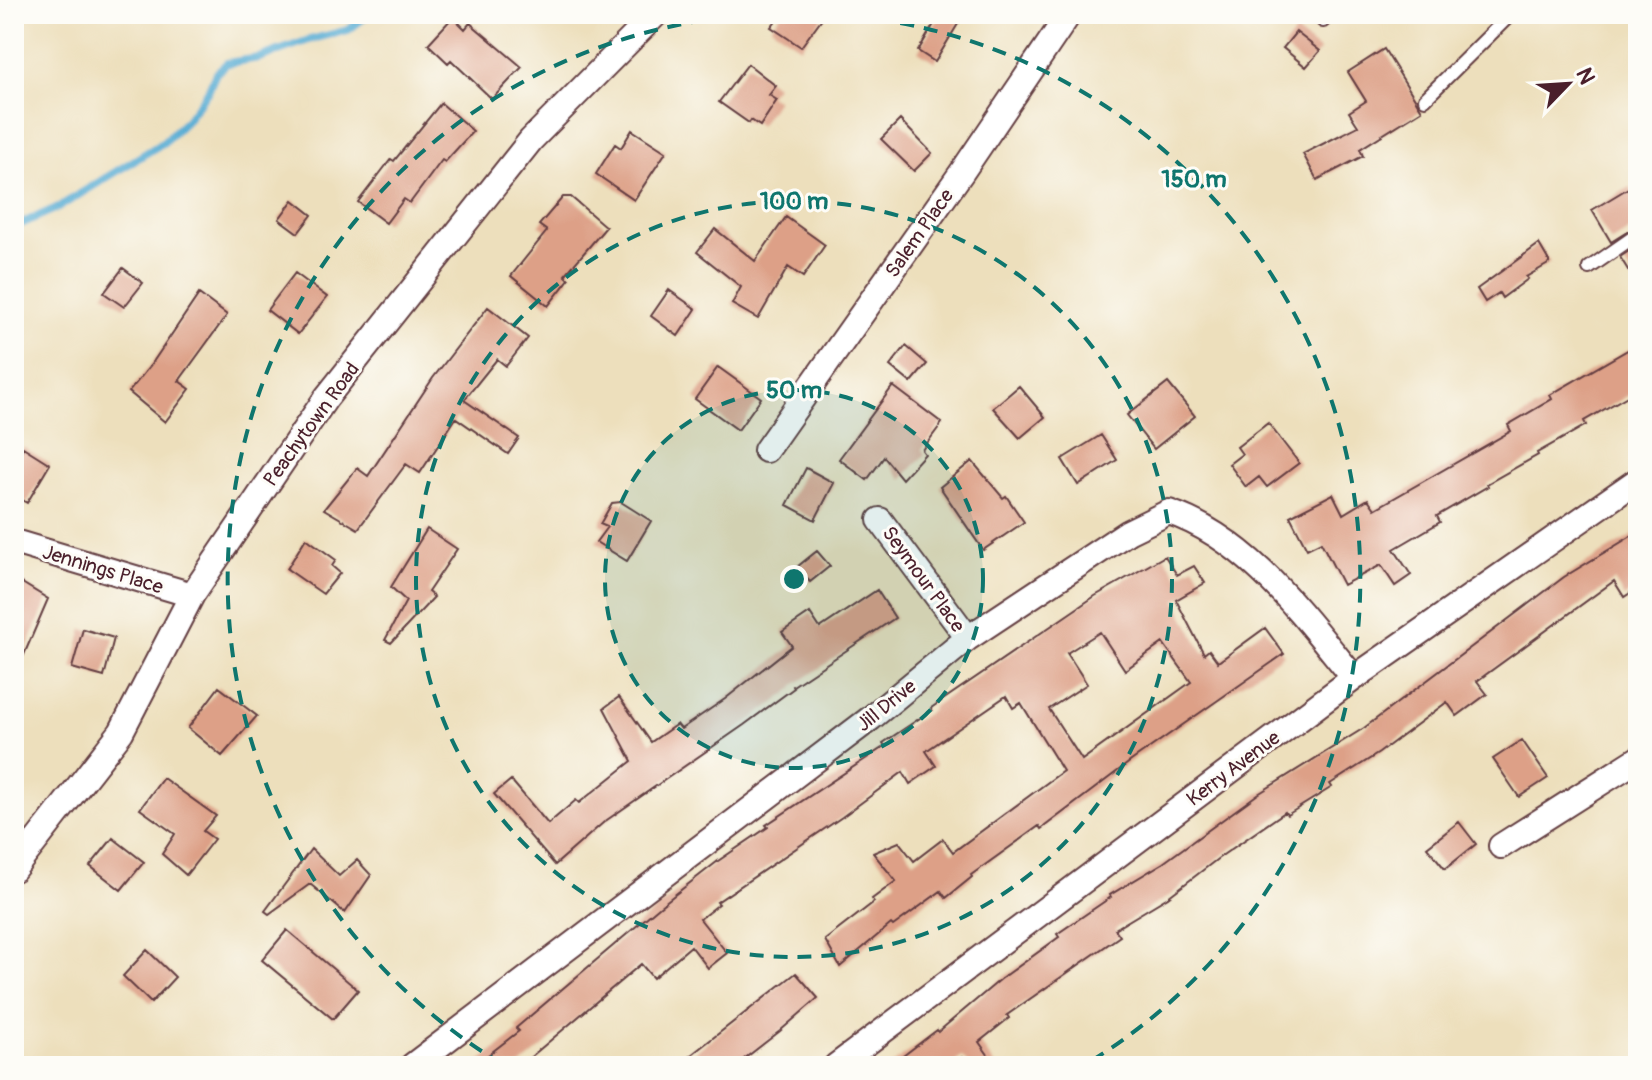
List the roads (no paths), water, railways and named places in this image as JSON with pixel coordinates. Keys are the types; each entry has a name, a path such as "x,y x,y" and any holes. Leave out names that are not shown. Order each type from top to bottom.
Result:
{"street":[{"name":"Peachytown Road","path":"14,869 121,732 192,595 326,398 531,140 656,14"},
{"name":"Salem Place","path":"766,450 1069,14"},
{"name":"Kerry Avenue","path":"852,1061 1354,678 1638,480"},
{"name":"Jill Drive","path":"412,1066 871,718 968,638 1149,520 1169,512 1209,530 1245,558 1291,602 1354,678"},
{"name":"Seymour Place","path":"880,520 968,638"},
{"name":"Jennings Place","path":"14,542 192,595"},
{"path":"1501,846 1638,759"}],"lane":[{"path":"1425,99 1511,14"},
{"path":"1589,268 1638,234"}],"waterway":[{"path":"14,227 59,207 164,142 187,120 208,91 216,73 227,63 259,58 348,30 369,14"}]}
